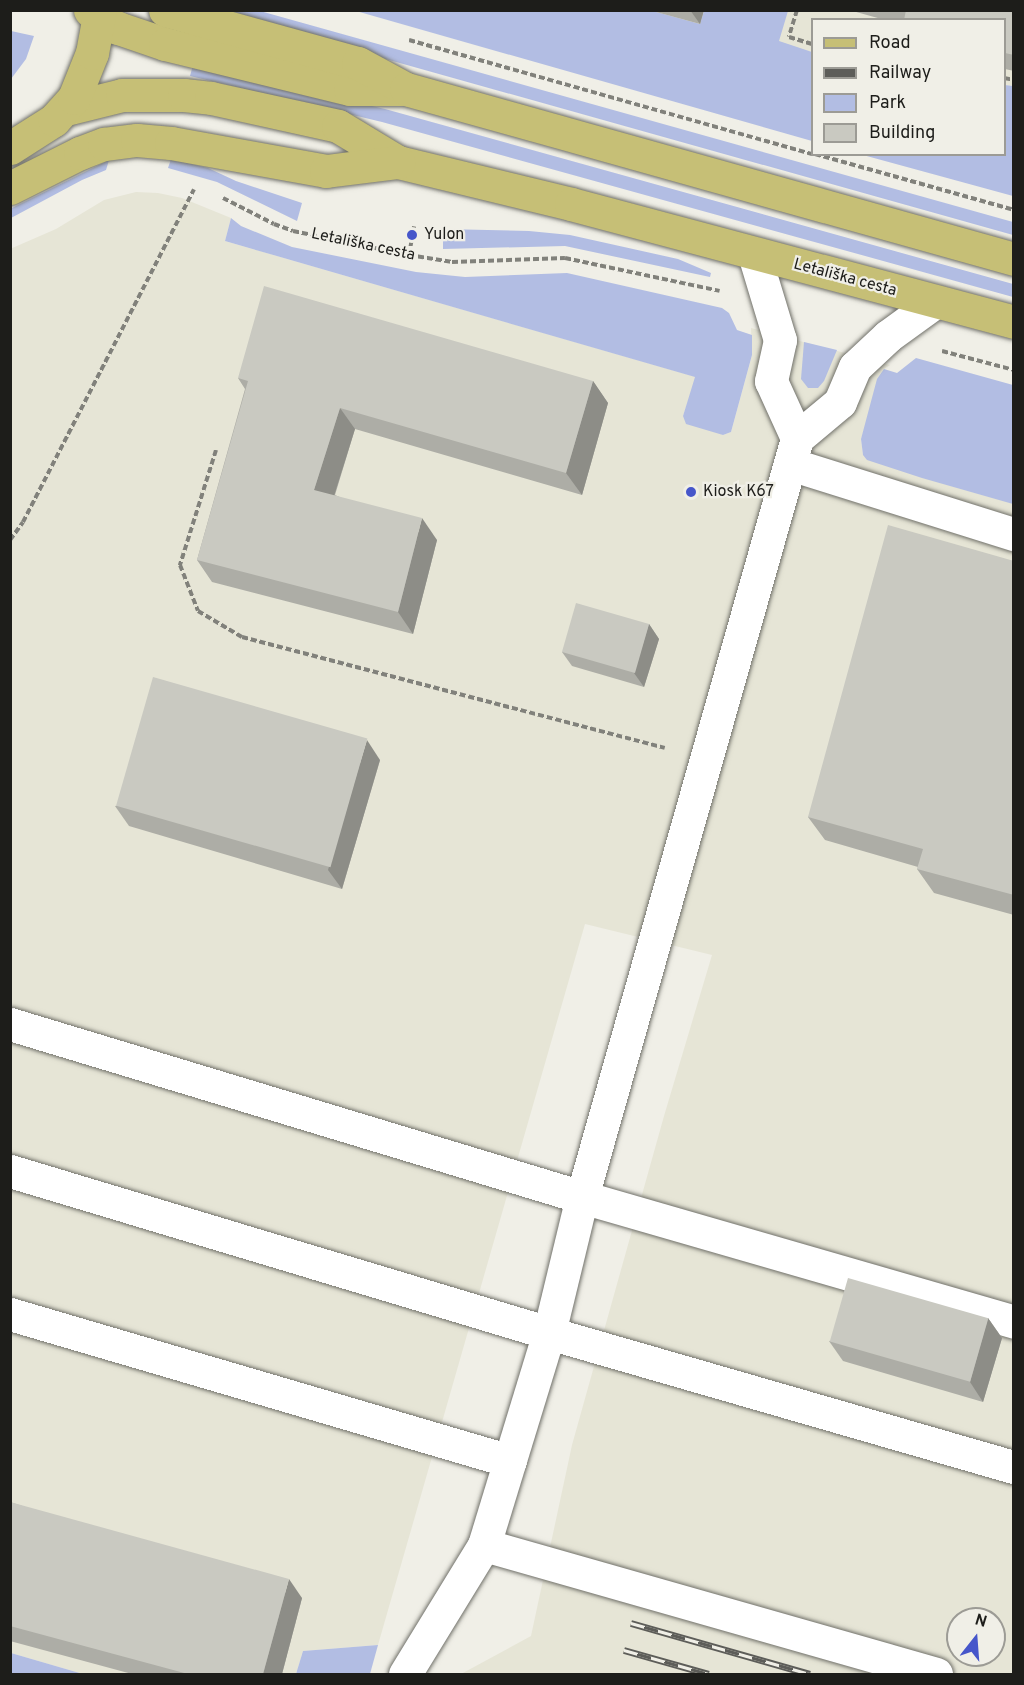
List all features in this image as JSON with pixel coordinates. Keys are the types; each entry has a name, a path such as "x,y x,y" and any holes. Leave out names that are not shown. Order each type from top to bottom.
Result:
{"main road":[{"name":"Letališka cesta","path":"165,10 358,63 406,89 1014,259"},
{"name":"Letališka cesta","path":"10,148 41,130 66,109 84,77 97,14 165,44 350,89 406,89"},
{"name":"Letališka cesta","path":"66,109 122,95 184,95 211,98 338,126 398,162 571,204 1014,322"},
{"name":"Letališka cesta","path":"10,189 80,153 104,144 137,140 171,142 326,171 398,162"}],"lane":[{"path":"754,254 780,340 771,381 793,451"},
{"path":"405,1674 484,1545 549,1333 582,1197 793,451 840,402 855,367 888,336 935,302"},
{"path":"793,451 1014,534"},
{"path":"10,1024 582,1197 1014,1322"},
{"path":"10,1171 549,1333 1014,1467"},
{"path":"10,1314 510,1461"},
{"path":"484,1545 936,1674"}],"path":[{"path":"797,10 789,36 811,43"},
{"path":"406,39 811,153"},
{"path":"821,156 1014,210"},
{"path":"10,540 23,522 196,186 186,184"},
{"name":"Letališka cesta","path":"218,196 293,231 409,255 452,262 565,258 724,292"},
{"path":"409,255 414,226"},
{"path":"935,349 1014,370"},
{"path":"216,450 180,565 198,611 242,637 706,759"}],"shaded area":[{"path":"649,11 1013,11 1013,86 1006,85 1006,18 811,18 811,52"},
{"path":"136,192 158,193 182,198 231,218 225,241 696,377 683,416 723,435 731,432 752,355 751,328 890,365 884,369 861,439 863,455 1013,469 1013,1674 461,1674 531,1636 572,1445 664,1116 712,955 585,924 378,1645 303,1651 296,1674 83,1674 11,1653 10,249 56,229 104,200"}],"green space":[{"path":"649,10 700,24 704,11 788,11 779,41 811,52 811,141 356,11"},
{"path":"221,11 260,11 1013,222 1013,235 350,49"},
{"path":"11,31 34,36 26,59 11,79"},
{"path":"193,65 385,109 1013,284 1013,297 382,122 190,76"},
{"path":"1006,85 1013,86 1013,196 867,156 1006,156"},
{"path":"171,159 208,168 236,181 302,203 297,221 217,182 168,168"},
{"path":"109,160 106,170 82,180 11,218 10,209"},
{"path":"231,218 241,226 292,247 416,272 465,277 567,273 722,308 729,313 737,330 752,335 752,355 731,432 723,435 686,424 683,416 695,377 225,241"},
{"path":"443,229 529,231 570,235 678,259 711,273 710,277 565,246 443,249"},
{"path":"804,342 837,350 824,381 818,388 808,388 801,379"},
{"path":"916,358 1013,385 1013,504 922,478 867,460 863,455 861,439 877,379 884,369 897,373"},
{"path":"378,1645 370,1674 296,1674 303,1651"},
{"path":"11,1653 83,1674 11,1674"}],"building":[{"path":"906,10 1014,10 1014,55 1006,53 1006,18 904,18"},
{"path":"264,286 593,381 566,473 340,408 314,490 422,518 398,612 197,560 248,381 238,378"},
{"path":"888,525 1014,561 1014,895 917,869 923,849 808,817"},
{"path":"576,603 649,624 635,673 562,652"},
{"path":"153,677 367,738 330,867 116,806"},
{"path":"848,1278 988,1318 970,1382 830,1341"},
{"path":"10,1502 289,1579 263,1674 188,1674 10,1626"}],"railway":[{"path":"631,1623 810,1674"},
{"path":"624,1650 709,1674"}],"place":[{"name":"Yulon","path":"412,235"},
{"name":"Kiosk K67","path":"691,492"}]}
